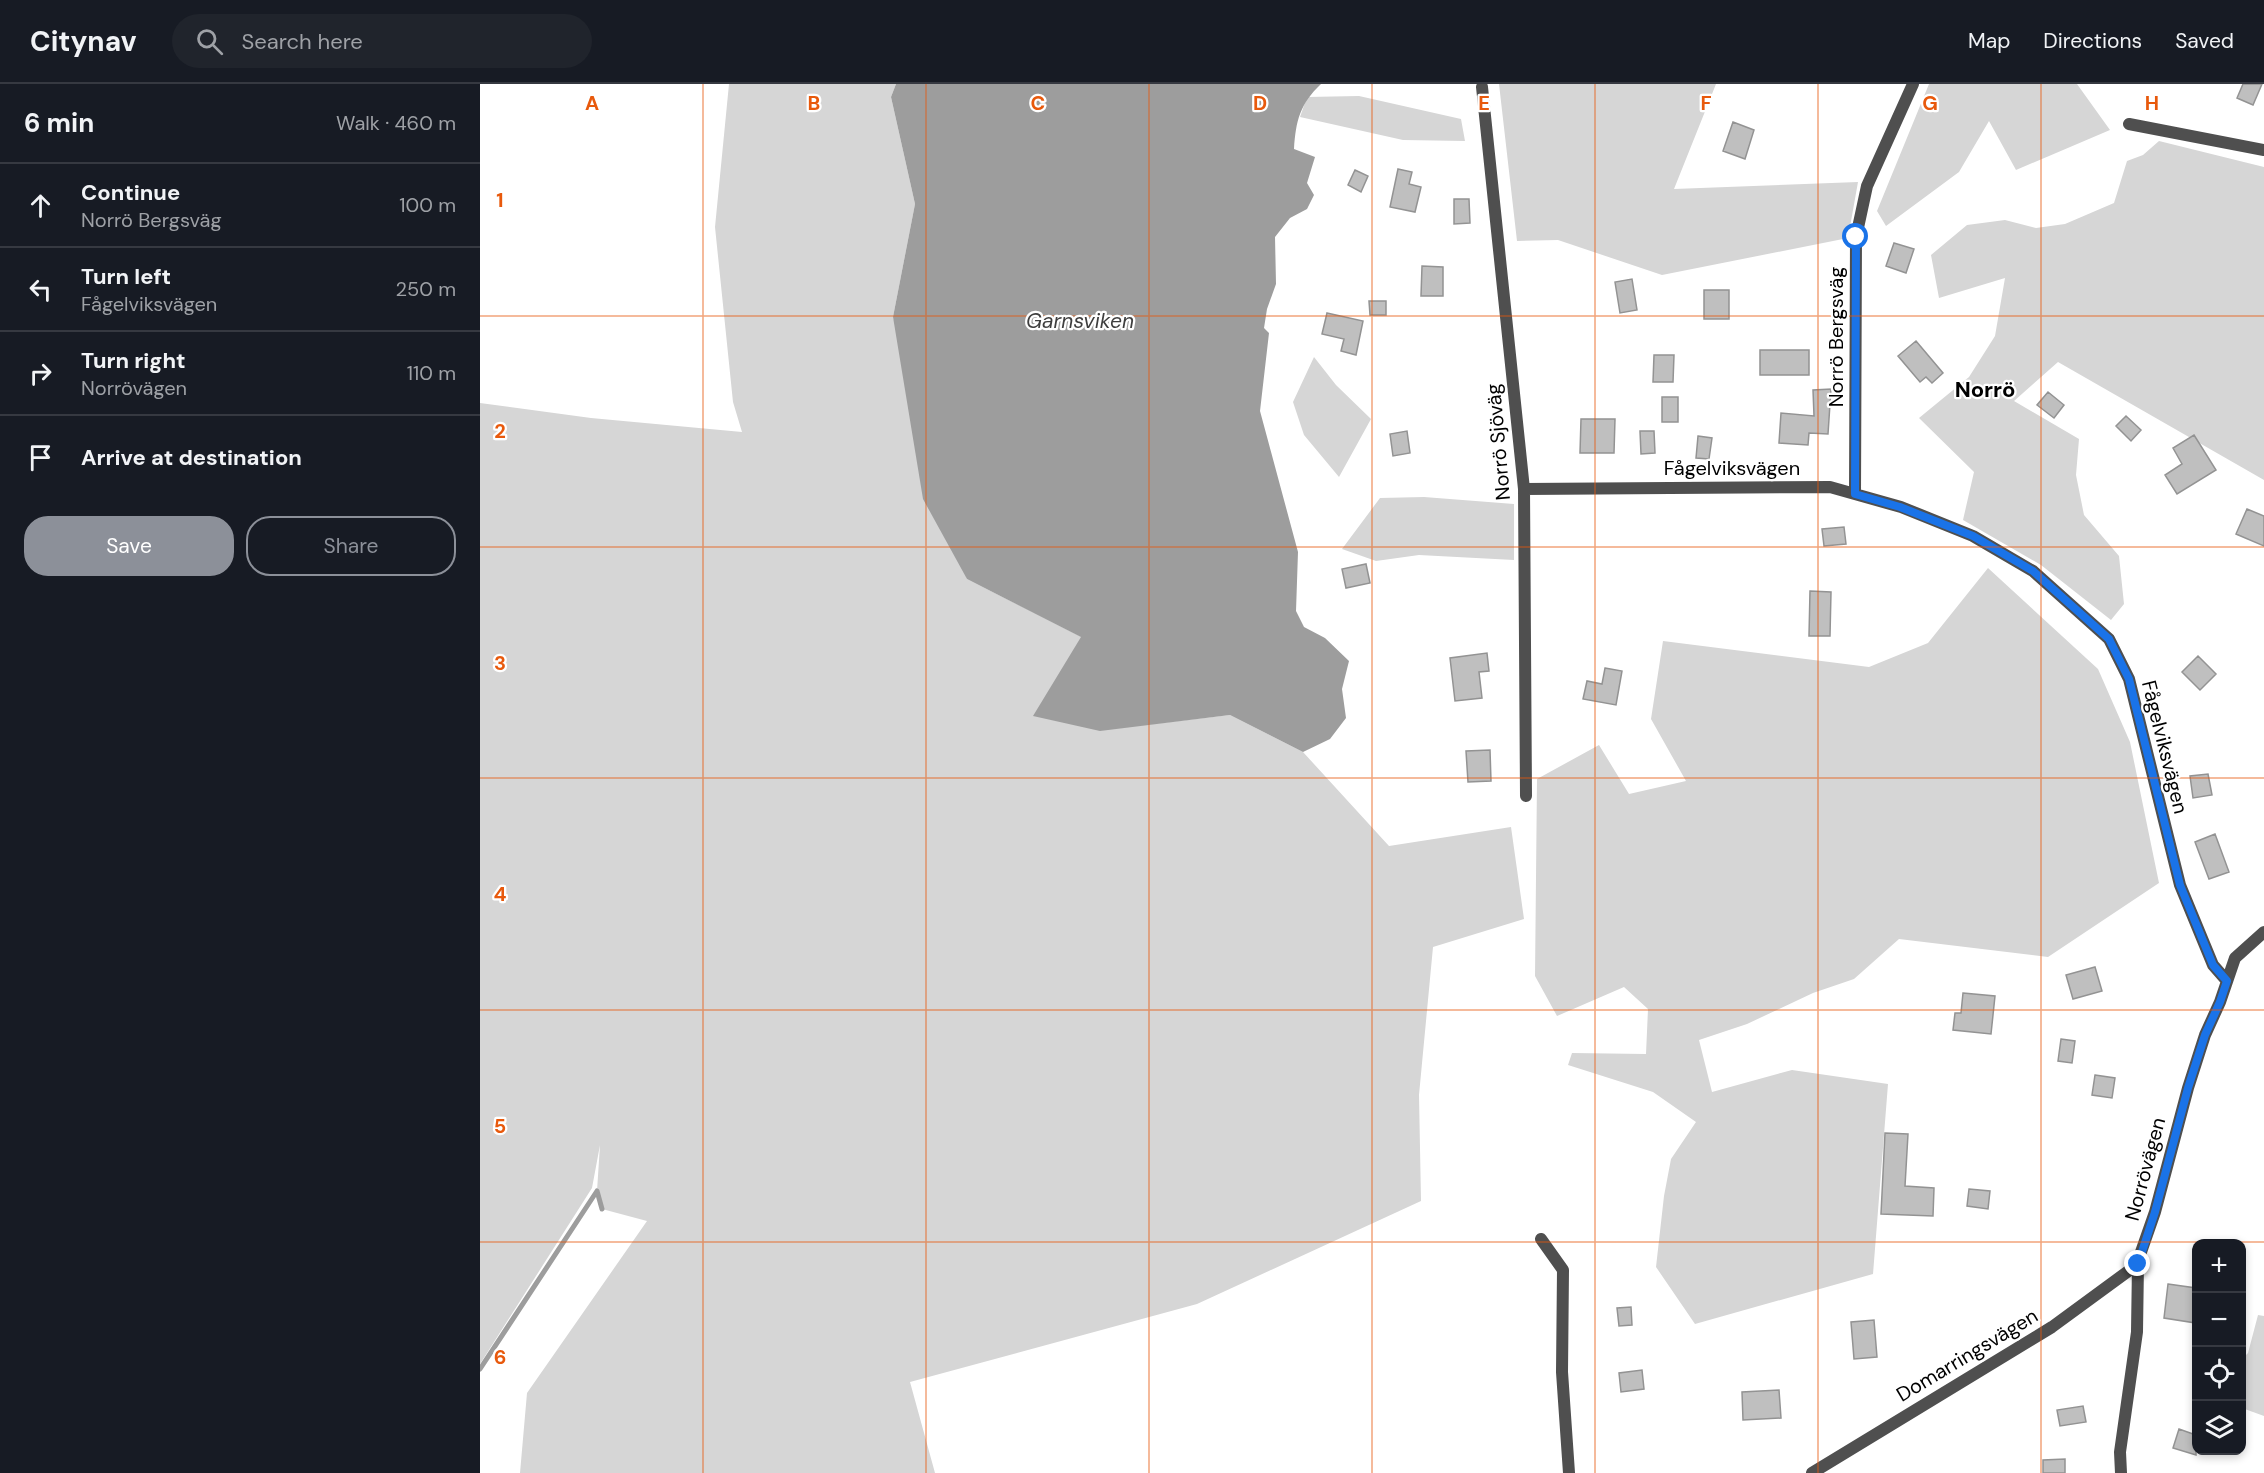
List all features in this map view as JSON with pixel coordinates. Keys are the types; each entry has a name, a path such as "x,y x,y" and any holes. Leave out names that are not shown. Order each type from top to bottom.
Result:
{"street":[{"name":"Norrö Bergsväg","path":"1855,494 1856,237 1867,186 1913,84"},
{"name":"Norrö Sjöväg","path":"1482,87 1524,489 1526,796"},
{"path":"2129,124 2264,150"},
{"name":"Fågelviksvägen","path":"1524,489 1830,487 1900,507 1973,536 2033,571 2109,639 2129,679 2180,885 2213,965 2227,981"},
{"name":"Norrövägen","path":"2121,1473 2120,1452 2137,1332 2138,1264 2205,1035 2220,1002 2235,958 2264,932"},
{"path":"1541,1239 1563,1270 1562,1372 1569,1473"},
{"name":"Domarringsvägen","path":"1812,1473 2052,1327 2138,1264"}],"shaded area":[{"path":"729,84 896,84 891,97 915,204 893,317 967,579 1082,637 1100,730 1230,715 1303,752 1389,846 1511,827 1524,919 1433,947 1419,1095 1421,1201 1197,1304 910,1382 935,1473 520,1473 527,1393 647,1221 602,1209 597,1191 600,1145 592,1188 480,1364 480,403 591,418 742,432 733,402 715,227"},
{"path":"1499,84 1716,84 1674,189 1858,182 1848,238 1662,275 1558,240 1517,241"},
{"path":"1929,84 2077,84 2110,130 2016,170 1989,121 1959,172 1886,226 1877,211"},
{"path":"1359,96 1461,119 1465,141 1403,140 1300,117 1307,97"},
{"path":"2159,141 2264,167 2264,480 2058,362 2014,401 2079,439 2076,475 2084,515 2119,556 2124,604 2111,620 2041,565 1963,520 1974,472 1919,418 1969,377 1995,336 2005,278 1939,298 1931,255 1967,225 2005,220 2036,228 2065,224 2114,203 2127,161 2143,155"},
{"path":"1314,357 1336,385 1371,419 1339,477 1304,435 1293,402"},
{"path":"1424,497 1514,504 1514,560 1419,555 1376,561 1342,549 1380,498"},
{"path":"1988,568 2098,669 2130,742 2159,883 2048,957 1899,939 1854,979 1813,993 1747,1024 1699,1040 1712,1092 1792,1070 1888,1084 1873,1274 1695,1324 1656,1267 1664,1196 1671,1159 1696,1122 1653,1092 1568,1065 1572,1053 1646,1054 1648,1009 1624,987 1557,1016 1535,976 1537,779 1599,745 1629,794 1686,781 1651,719 1663,641 1869,667 1928,643"},
{"path":"2258,1315 2264,1316 2264,1416 2246,1409 2246,1355"}],"water":[{"name":"Garnsviken","path":"896,84 1321,84 1300,113 1294,149 1315,157 1307,183 1314,195 1307,209 1290,218 1275,237 1276,284 1267,309 1264,328 1269,333 1260,411 1298,552 1296,611 1304,627 1325,638 1349,661 1342,689 1346,718 1330,739 1303,752 1230,715 1100,731 1033,716 1081,637 967,579 923,499 893,317 915,204 891,97"}],"building":[{"path":"2243,84 2262,84 2253,105 2237,98"},
{"path":"1733,122 1754,130 1745,159 1723,151"},
{"path":"1398,169 1412,172 1409,184 1421,187 1415,212 1390,207"},
{"path":"1355,170 1368,176 1361,192 1348,185"},
{"path":"1454,199 1469,199 1470,223 1454,224"},
{"path":"1894,243 1914,249 1906,273 1886,266"},
{"path":"1422,266 1443,267 1443,296 1421,296"},
{"path":"1632,279 1637,310 1620,313 1615,282"},
{"path":"1704,290 1729,290 1729,319 1704,319"},
{"path":"1369,301 1386,301 1386,315 1370,315"},
{"path":"1327,313 1363,321 1356,355 1341,351 1344,339 1322,334"},
{"path":"1916,341 1943,373 1932,383 1926,377 1920,382 1898,356"},
{"path":"1760,350 1809,350 1809,375 1760,375"},
{"path":"1654,355 1674,355 1673,382 1653,382"},
{"path":"1831,389 1828,434 1809,433 1808,445 1779,443 1781,413 1814,416 1813,390"},
{"path":"2048,392 2064,405 2054,418 2037,405"},
{"path":"1662,397 1678,397 1678,422 1662,422"},
{"path":"2126,416 2141,430 2131,441 2116,426"},
{"path":"1581,419 1615,419 1614,453 1580,453"},
{"path":"1407,431 1410,453 1393,456 1390,434"},
{"path":"1640,431 1654,431 1655,453 1641,454"},
{"path":"2194,435 2216,470 2177,494 2165,475 2182,464 2173,448"},
{"path":"1698,436 1712,438 1709,459 1696,458"},
{"path":"2247,509 2264,516 2264,546 2236,534"},
{"path":"1844,527 1846,544 1824,546 1822,529"},
{"path":"1366,564 1370,583 1346,588 1342,569"},
{"path":"1810,591 1831,592 1830,636 1809,636"},
{"path":"1487,653 1489,671 1479,672 1482,698 1455,701 1450,658"},
{"path":"2198,656 2216,674 2200,690 2182,672"},
{"path":"1605,668 1622,671 1616,705 1583,699 1587,681 1602,684"},
{"path":"1490,750 1491,781 1468,782 1466,751"},
{"path":"2208,774 2212,795 2193,798 2190,776"},
{"path":"2215,834 2229,872 2209,879 2195,842"},
{"path":"2095,967 2102,991 2073,999 2066,975"},
{"path":"1963,993 1995,996 1991,1034 1953,1030 1955,1013 1961,1013"},
{"path":"2061,1039 2075,1041 2072,1063 2058,1061"},
{"path":"2095,1075 2115,1078 2112,1098 2092,1095"},
{"path":"1885,1133 1908,1134 1905,1186 1934,1188 1933,1216 1881,1214"},
{"path":"1969,1189 1990,1191 1988,1209 1967,1206"},
{"path":"2168,1284 2192,1287 2192,1322 2164,1318"},
{"path":"1631,1307 1632,1325 1619,1326 1617,1308"},
{"path":"1874,1320 1877,1357 1854,1359 1851,1322"},
{"path":"1642,1370 1644,1389 1621,1392 1619,1373"},
{"path":"1779,1390 1781,1418 1743,1420 1742,1392"},
{"path":"2083,1406 2086,1422 2060,1426 2057,1410"},
{"path":"2179,1429 2192,1434 2192,1454 2173,1448"},
{"path":"2065,1459 2065,1473 2043,1473 2043,1460"}],"waterway":[{"path":"480,1369 597,1191 602,1209"}],"district":[{"name":"Norrö","path":"1985,389"}],"route":[{"path":"1856,237 1855,494 1900,507 1973,536 2033,571 2109,639 2129,679 2180,885 2213,965 2227,981 2205,1035 2188,1088 2155,1212 2138,1264"}]}
